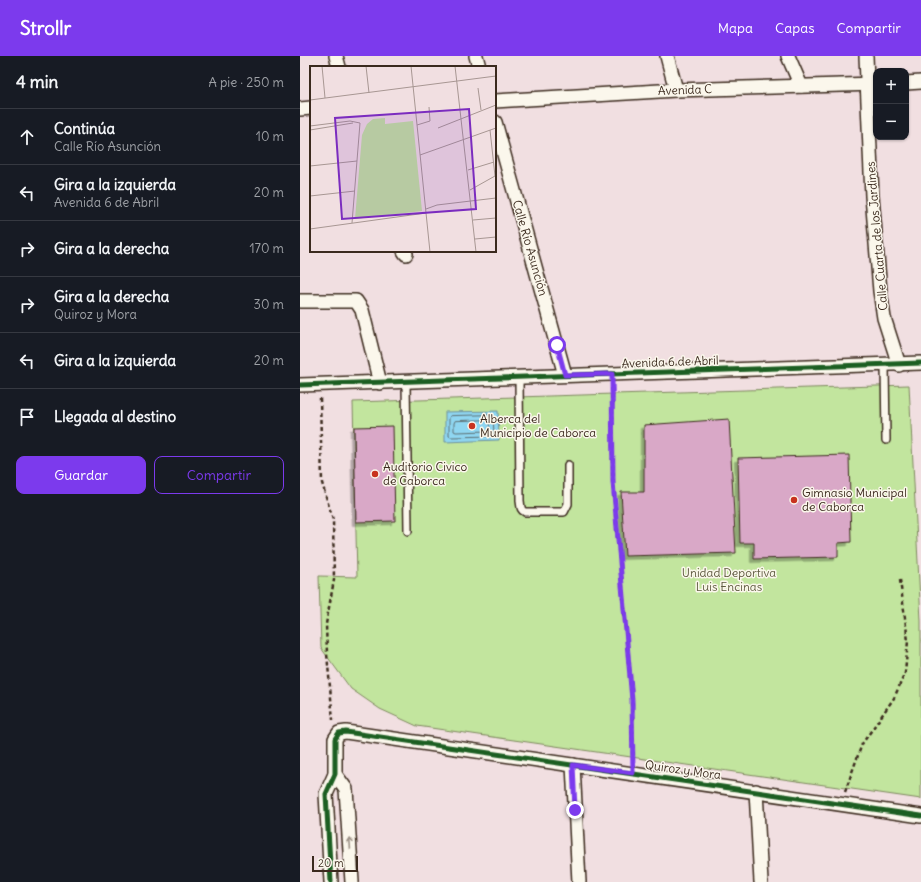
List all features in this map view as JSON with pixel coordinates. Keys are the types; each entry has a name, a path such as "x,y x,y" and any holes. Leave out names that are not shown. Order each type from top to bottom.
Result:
{"street":[{"path":"336,56 339,66"},
{"path":"476,56 479,66"},
{"path":"667,56 676,90"},
{"path":"788,56 801,86"},
{"name":"Calle Cuarta de los Jardines","path":"866,56 871,84 872,196 880,292 884,318 899,365"},
{"path":"909,83 921,82"},
{"name":"Avenida C","path":"496,102 676,90 871,84"},
{"path":"300,109 310,108"},
{"name":"Calle Río Asunción","path":"496,126 565,375"},
{"path":"300,302 356,301 362,310 380,383"},
{"name":"Avenida 6 de Abril","path":"300,385 899,365 921,363"},
{"name":"Quiroz y Mora","path":"335,739 339,733 346,732 921,816"},
{"path":"331,882 326,794 335,774 335,739"},
{"path":"573,765 579,882"},
{"path":"335,774 346,789 352,882"},
{"path":"756,791 761,882"}],"lane":[{"path":"885,365 886,440"},
{"path":"519,378 520,501 522,511 564,512 568,504 568,465"},
{"path":"406,382 408,531"}],"path":[{"path":"612,374 613,482 632,700 633,773"},
{"path":"320,385 322,483 333,520 334,580 326,624 327,654 335,739"},
{"path":"841,804 862,744 894,698 905,673 908,641 900,580"}],"green space":[{"name":"Unidad Deportiva Luis Encinas","path":"909,385 921,621 921,799 417,726 380,709 351,689 321,648 319,576 357,577 353,402"}],"water":[{"name":"Alberca del Municipio de Caborca","path":"498,411 499,440 445,442 445,412"}],"building":[{"path":"729,419 736,553 625,556 621,492 644,492 644,425"},
{"name":"Auditorio Civico de Caborca","path":"393,426 395,521 356,522 354,427"},
{"name":"Gimnasio Municipal de Caborca","path":"849,455 851,542 838,543 838,557 754,559 754,543 740,543 738,458"}],"cycle path":[{"path":"300,385 921,363"},
{"path":"331,882 326,794 335,774 335,739 339,733 346,732 921,816"}],"place":[{"name":"Alberca del Municipio de Caborca","path":"472,426"},
{"name":"Auditorio Civico de Caborca","path":"375,474"},
{"name":"Gimnasio Municipal de Caborca","path":"794,500"}],"route":[{"path":"557,345 565,375 612,374 613,482 632,700 633,773 573,765 575,810"}]}
